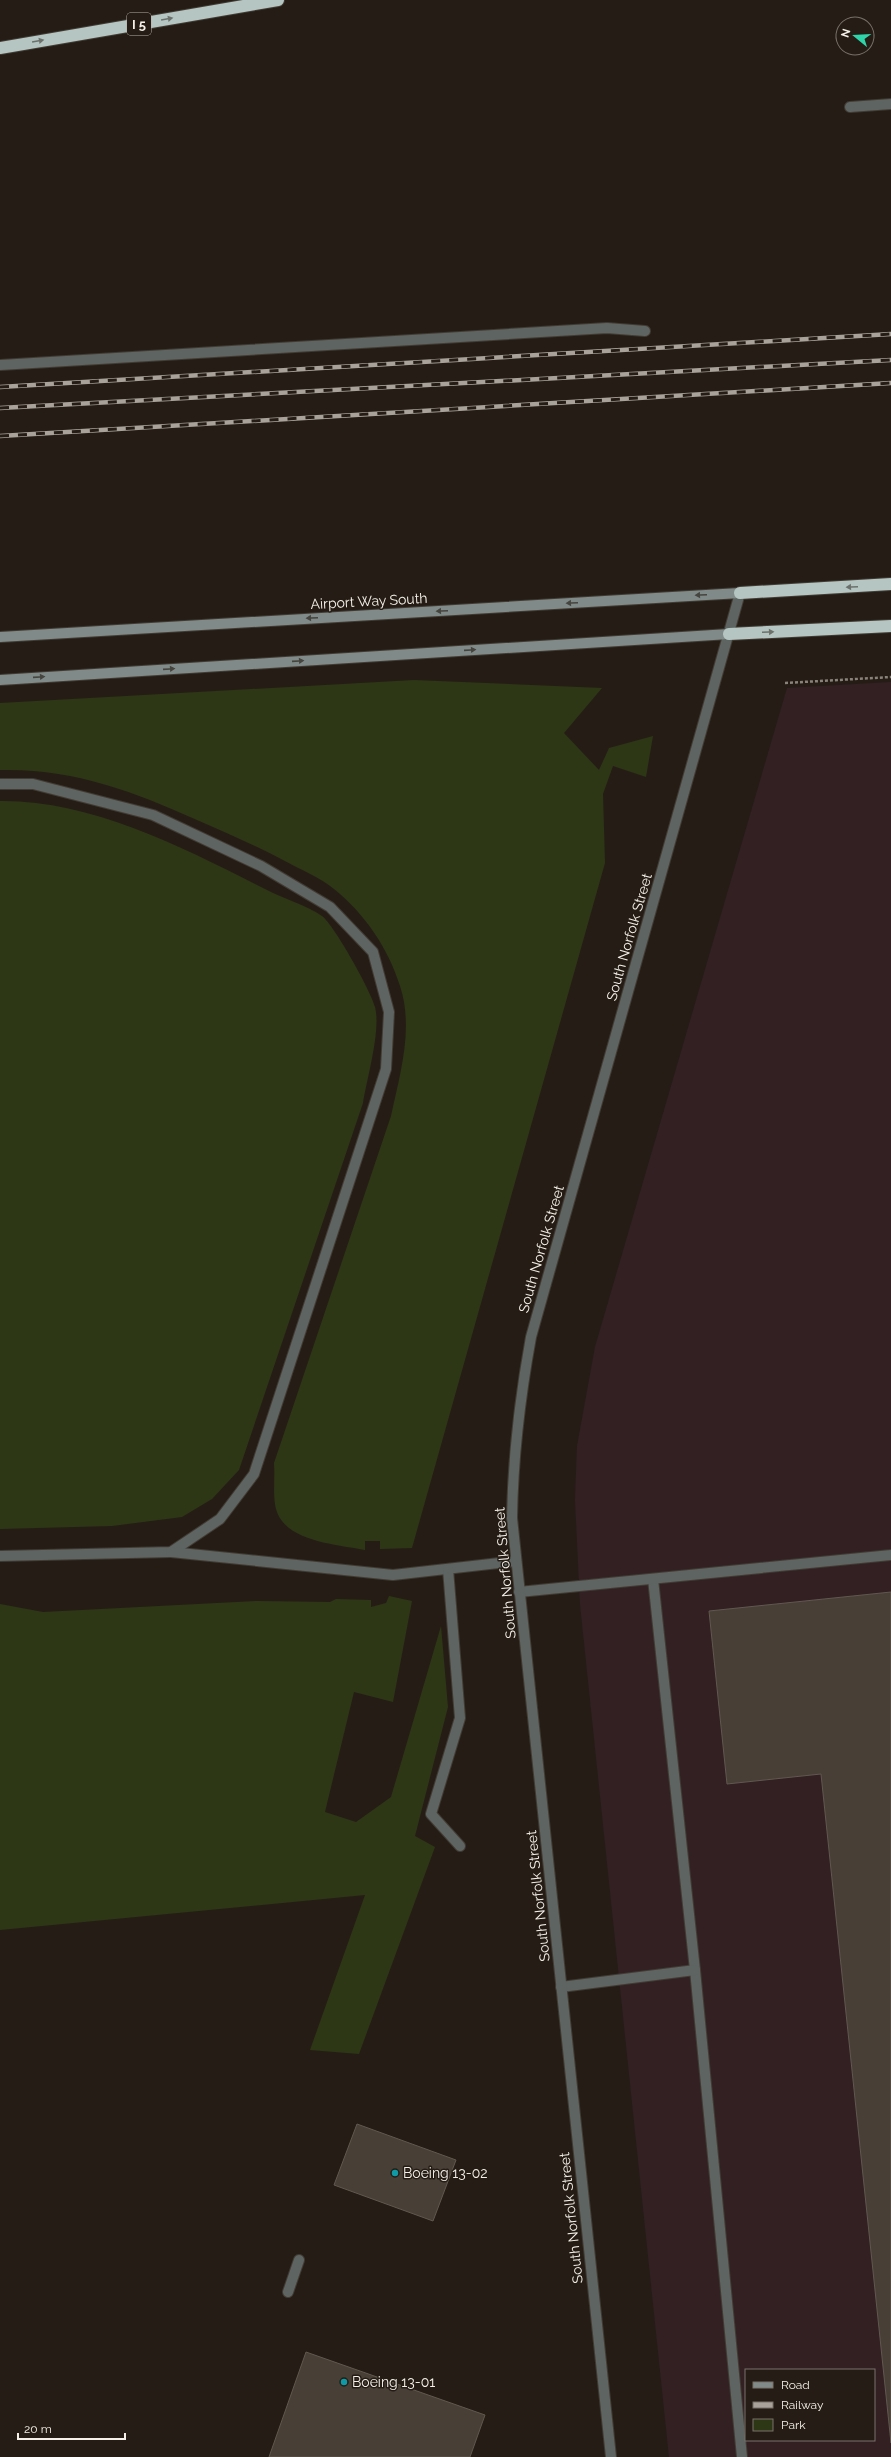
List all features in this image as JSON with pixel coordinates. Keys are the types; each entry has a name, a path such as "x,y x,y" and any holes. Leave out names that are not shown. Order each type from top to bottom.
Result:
{"highway":[{"name":"I 5","path":"0,48 278,0"},
{"path":"740,593 891,584"},
{"path":"729,634 891,626"}],"main road":[{"name":"Airport Way South","path":"0,637 740,593"},
{"path":"0,680 729,634"}],"street":[{"path":"850,107 891,104"},
{"path":"0,365 606,328 645,331"},
{"name":"South Norfolk Street","path":"611,2457 519,1592 512,1518 513,1457 520,1399 531,1337 740,593"},
{"path":"0,784 33,784 153,815 261,866 330,907 373,952 389,1012 386,1069 254,1474 220,1518 171,1552"},
{"path":"0,1556 171,1552 393,1575 516,1561"},
{"path":"519,1592 891,1555"},
{"path":"448,1569 460,1718 431,1814 460,1846"},
{"path":"653,1579 695,1970 742,2457"},
{"path":"561,1987 695,1970"},
{"path":"288,2292 299,2260"}],"path":[{"path":"785,683 891,677"}],"shaded area":[{"path":"891,682 891,2457 669,2457 580,1604 575,1500 577,1446 595,1347 787,688"}],"green space":[{"path":"414,680 602,688 564,733 599,770 609,748 653,736 646,777 613,766 603,794 605,863 412,1548 380,1549 380,1541 365,1541 365,1550 311,1539 298,1534 287,1526 279,1517 275,1504 274,1463 391,1116 404,1051 406,1018 400,986 389,958 374,933 356,909 334,889 309,873 240,839 173,809 102,783 52,773 27,770 0,770 0,703"},
{"path":"0,801 35,803 70,809 104,818 171,844 316,912 328,922 352,959 367,987 375,1007 375,1041 363,1103 239,1470 212,1499 182,1517 112,1526 0,1529"},
{"path":"389,1596 412,1601 393,1702 354,1692 325,1812 356,1822 391,1797 441,1626 448,1707 415,1836 435,1847 359,2054 310,2050 365,1895 0,1930 0,1604 43,1612 256,1601 330,1602 336,1599 371,1600 371,1607 386,1603"}],"building":[{"path":"891,1592 891,2443 821,1774 727,1784 709,1611"},
{"name":"Boeing 13-02","path":"357,2124 456,2160 433,2221 334,2185"},
{"name":"Boeing 13-01","path":"306,2352 485,2415 470,2457 269,2457"}],"railway":[{"path":"0,387 891,334"},
{"path":"0,408 891,360"},
{"path":"0,436 891,383"}],"place":[{"name":"Boeing 13-02","path":"395,2173"},
{"name":"Boeing 13-01","path":"344,2382"}]}
